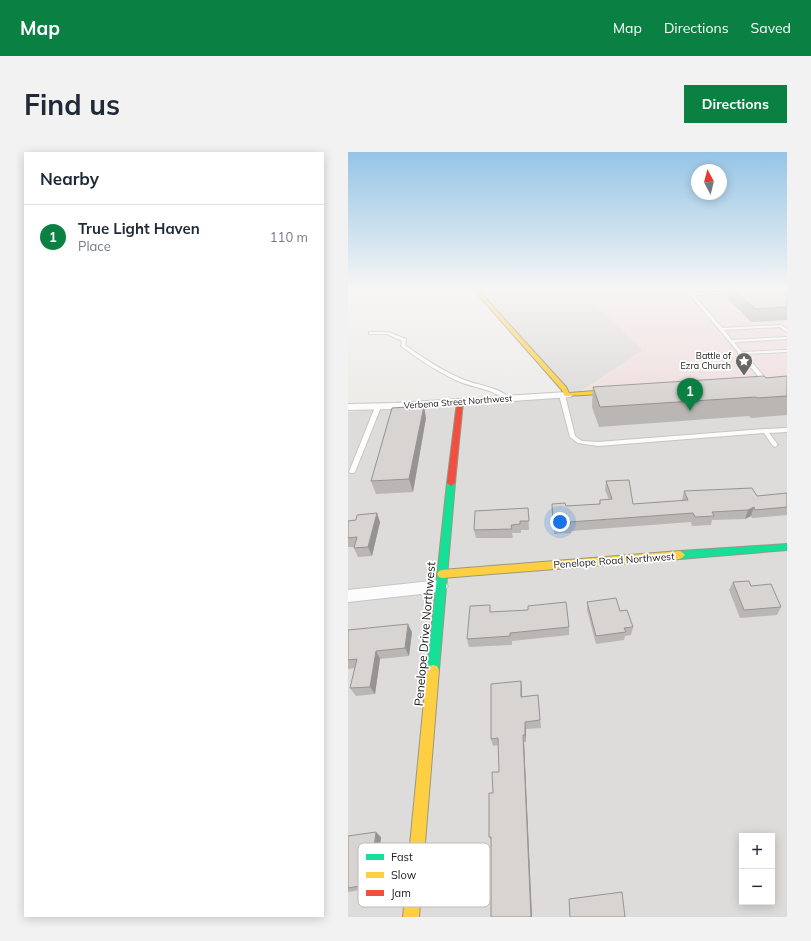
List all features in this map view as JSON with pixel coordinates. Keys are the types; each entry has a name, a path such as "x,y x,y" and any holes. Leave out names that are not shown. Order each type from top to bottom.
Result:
{"street":[{"path":"508,326 564,388 564,395 629,390"},
{"path":"752,382 777,380"},
{"name":"Verbena Street Northwest","path":"348,407 378,407 564,395"},
{"name":"Penelope Drive Northwest","path":"418,843 441,580 460,402"},
{"name":"Penelope Road Northwest","path":"348,596 441,580 787,547"},
{"name":"Penelope Drive Northwest","path":"411,917 412,907"}],"lane":[{"path":"718,326 764,381"},
{"path":"721,330 780,326 787,331"},
{"path":"370,333 388,333 404,340 403,345 424,361 461,380 500,392 508,399"},
{"path":"731,341 787,338"},
{"path":"740,353 787,351"},
{"path":"564,395 572,436 575,440 582,443 598,444 787,430"},
{"path":"352,472 378,407"},
{"path":"765,431 775,445"}],"shaded area":[{"path":"512,326 617,326 643,350 575,395 787,382 787,917 348,917 348,412 574,396"},
{"path":"617,326 787,326 787,382 575,396 643,350"}],"building":[{"path":"764,376 766,378 787,376 787,396 600,407 593,387"},
{"path":"424,406 409,479 371,481 392,408"},
{"path":"629,480 633,504 688,500 684,491 752,488 757,496 787,493 787,507 755,510 754,507 748,510 712,512 714,516 695,517 693,513 570,522 571,524 553,525 552,504 565,503 566,506 600,504 600,500 612,499 606,481"},
{"path":"528,508 529,521 520,521 520,524 511,525 512,529 474,530 475,511"},
{"path":"377,513 368,547 354,548 357,537 348,538 348,521 356,520 357,515"},
{"path":"749,581 751,586 771,584 781,607 744,610 733,582"},
{"path":"616,598 620,611 627,610 633,627 624,628 626,632 596,636 587,602"},
{"path":"566,602 569,627 510,633 510,636 467,639 470,606 490,605 490,612 528,610 528,606"},
{"path":"408,624 405,648 376,651 370,687 350,688 357,659 348,660 348,630"},
{"path":"521,681 521,697 538,695 540,720 525,722 525,735 523,735 531,917 491,917 491,837 489,837 489,793 493,793 492,772 499,772 498,738 491,739 491,684"},
{"path":"376,832 374,843 358,843 358,886 348,888 348,836"},
{"path":"622,892 625,917 570,917 569,899"}],"traffic: fast":[{"path":"433,670 451,483"},
{"path":"680,555 787,547"}],"traffic: slow":[{"path":"508,326 564,388 567,395 620,391"},
{"path":"442,574 680,555"},
{"path":"418,843 433,670"},
{"path":"411,917 412,907"}],"traffic: jam":[{"path":"451,483 460,402"}],"place":[{"name":"Battle of Ezra Church","path":"744,376"},
{"name":"True Light Haven","path":"690,411"}]}
